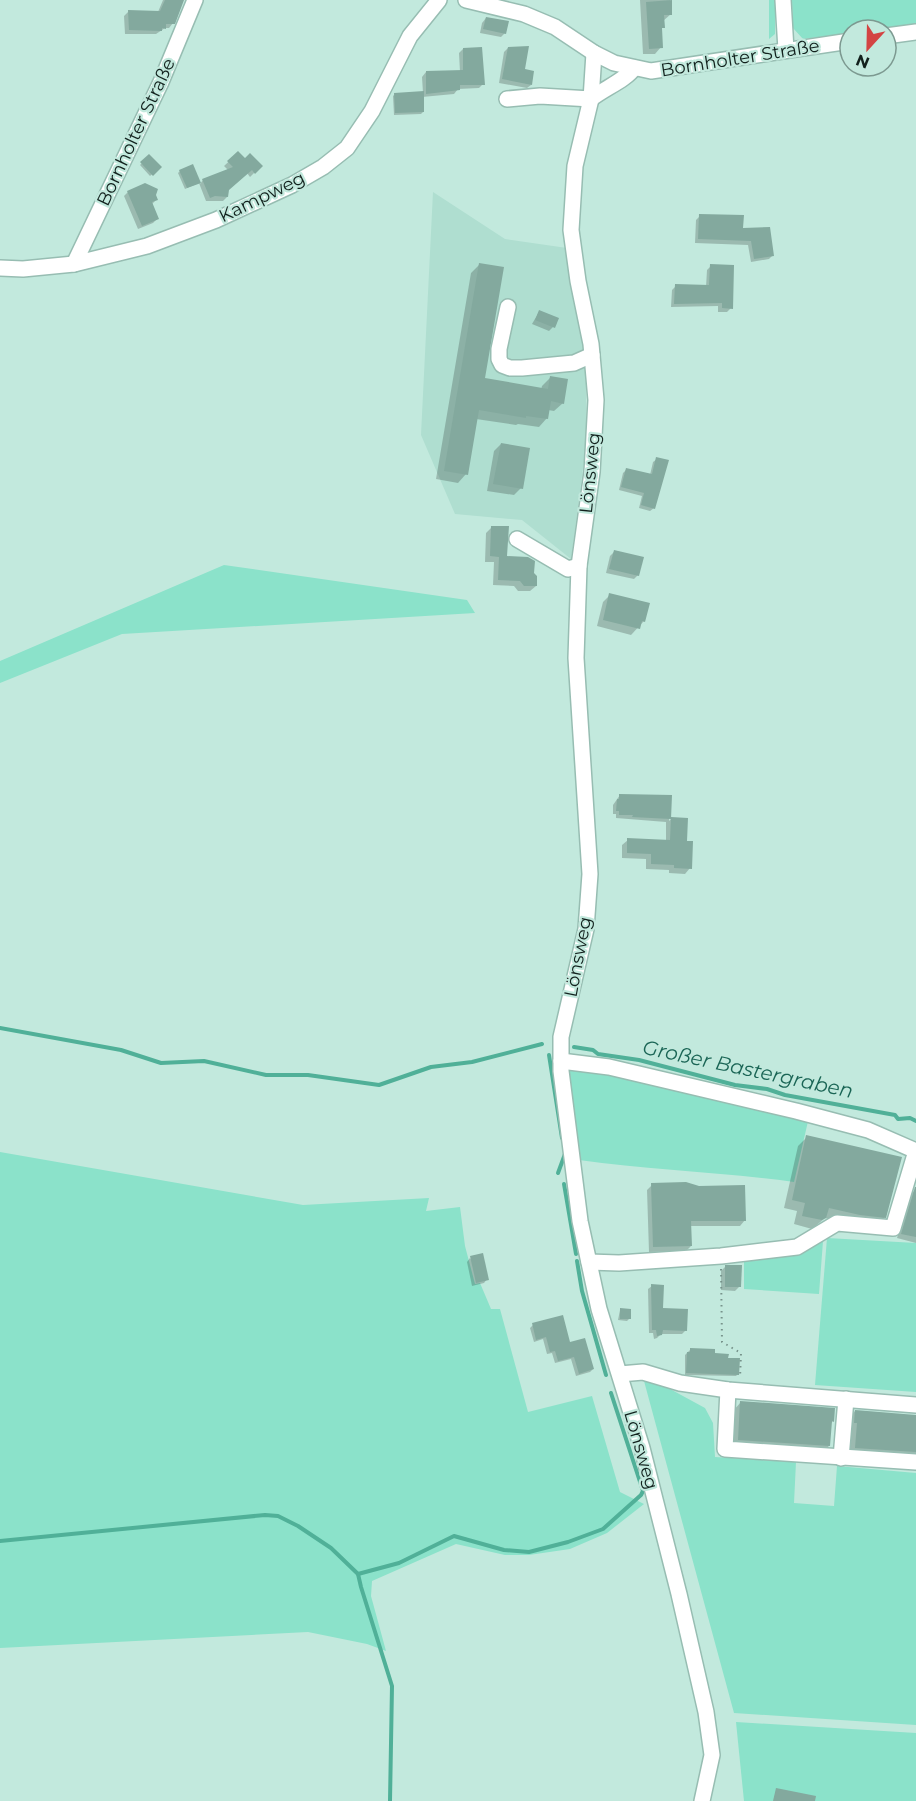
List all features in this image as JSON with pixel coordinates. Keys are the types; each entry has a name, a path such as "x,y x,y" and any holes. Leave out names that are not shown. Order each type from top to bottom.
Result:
{"street":[{"name":"Bornholter Straße","path":"74,264 161,82 195,0"},
{"name":"Kampweg","path":"0,268 22,269 74,264 147,246 216,220 292,185 323,167 347,148 372,111 410,36 439,0"},
{"name":"Bornholter Straße","path":"466,0 524,14 555,27 594,53 614,63 651,71 838,43"},
{"path":"783,0 786,50"},
{"path":"898,34 916,32"},
{"name":"Lönsweg","path":"594,53 591,99 575,166 571,230 592,355 596,400 592,472 579,566 576,658 590,874 586,929 561,1037 561,1061 580,1221 599,1309 642,1448 706,1712 712,1755 702,1801"},
{"path":"507,99 540,96 591,99 604,88 629,75 634,68"},
{"path":"508,307 499,349 498,359 502,365 522,368 574,363 592,355"},
{"path":"517,539 568,569 579,566"},
{"path":"561,1061 609,1067 796,1110 868,1130 916,1151 893,1228 837,1223 797,1247 721,1256 620,1263 589,1262"},
{"path":"620,1374 643,1372 680,1383 728,1390 916,1405"},
{"path":"728,1390 725,1449 916,1462"},
{"path":"841,1458 846,1400"}],"path":[{"path":"721,1256 722,1342 741,1353 741,1377 728,1390"}],"shaded area":[{"path":"433,192 505,239 567,248 586,354 586,446 571,559 522,520 455,514 421,435"}],"green space":[{"path":"769,0 775,0 775,34 769,39"},
{"path":"792,0 916,0 916,24 898,26 898,18 838,18 838,35 803,39 793,28"},
{"path":"224,565 467,600 475,613 122,634 0,683 0,661"},
{"path":"589,1068 809,1117 794,1182 579,1160 566,1070"},
{"path":"0,1152 303,1205 429,1198 426,1211 460,1207 465,1246 475,1284 480,1283 491,1309 500,1309 528,1412 592,1396 620,1492 644,1504 607,1533 570,1549 529,1555 505,1555 456,1544 372,1581 371,1596 386,1651 367,1644 308,1632 0,1648"},
{"path":"827,1238 916,1243 916,1392 815,1385"},
{"path":"823,1241 819,1294 744,1289 744,1256 797,1252"},
{"path":"648,1377 705,1408 713,1423 715,1457 796,1462 794,1503 834,1506 837,1466 916,1473 916,1725 734,1713 644,1381"},
{"path":"736,1722 916,1733 916,1801 744,1801"}],"building":[{"path":"165,0 184,0 175,24 166,24 166,29 162,28 162,31 129,30 128,10 160,11"},
{"path":"672,0 672,15 664,15 663,48 649,49 646,2"},
{"path":"486,17 509,21 506,34 483,29"},
{"path":"529,46 525,69 534,71 532,85 502,79 508,47"},
{"path":"482,47 485,85 460,85 460,90 426,94 426,71 463,70 463,48"},
{"path":"424,91 424,112 395,113 394,93"},
{"path":"238,151 245,158 250,153 263,166 255,174 252,170 229,190 228,197 210,198 202,179 233,167 227,161"},
{"path":"149,154 162,167 153,176 140,162"},
{"path":"193,164 201,183 187,188 179,170"},
{"path":"145,183 158,189 156,195 158,200 152,202 159,219 142,226 127,191"},
{"path":"699,214 744,215 743,228 770,227 774,256 754,259 751,241 698,239"},
{"path":"479,263 504,267 485,378 548,389 550,376 568,379 564,404 551,401 548,419 526,416 526,418 479,410 468,475 444,471"},
{"path":"710,264 734,265 733,309 722,308 722,303 674,304 675,284 709,285"},
{"path":"539,310 559,318 555,328 535,320"},
{"path":"501,443 530,448 523,489 493,484"},
{"path":"656,457 669,460 655,509 641,505 644,493 621,487 626,468 652,474"},
{"path":"491,526 509,526 507,556 528,557 535,561 534,573 537,576 537,586 524,586 520,581 498,580 499,557 490,556"},
{"path":"614,550 644,557 639,576 609,569"},
{"path":"609,593 650,603 645,622 642,621 640,629 603,620"},
{"path":"619,794 672,795 671,819 619,815 619,811 616,811"},
{"path":"671,817 688,818 687,841 693,841 692,869 651,864 651,854 627,853 627,838 670,840"},
{"path":"806,1135 902,1157 886,1218 829,1208 826,1218 822,1220 802,1216 805,1203 792,1200"},
{"path":"686,1182 699,1186 745,1185 746,1221 691,1221 692,1246 653,1247 651,1183"},
{"path":"916,1187 916,1237 901,1234"},
{"path":"483,1253 489,1280 476,1283 470,1256"},
{"path":"725,1265 742,1265 741,1287 725,1287"},
{"path":"651,1284 664,1285 663,1308 688,1309 687,1331 663,1330 662,1335 657,1336 656,1330 652,1330"},
{"path":"620,1308 631,1309 631,1319 620,1319"},
{"path":"563,1315 570,1342 585,1338 594,1369 579,1374 574,1357 558,1361 555,1351 550,1352 546,1337 536,1340 532,1323"},
{"path":"690,1348 715,1349 715,1353 729,1354 728,1358 740,1358 739,1375 686,1373 687,1352 690,1352"},
{"path":"740,1401 835,1408 830,1446 738,1440"},
{"path":"855,1410 916,1415 916,1452 855,1448 857,1423 854,1423"},
{"path":"776,1788 816,1796 815,1801 773,1801"}],"waterway":[{"name":"Großer Bastergraben","path":"0,1028 121,1050 161,1063 204,1061 266,1075 308,1075 379,1085 431,1067 472,1062 542,1044"},
{"name":"Großer Bastergraben","path":"574,1047 593,1050 598,1054 639,1060 735,1085 767,1089 785,1095 916,1121"},
{"path":"549,1055 562,1138"},
{"path":"558,1173 565,1154"},
{"path":"564,1184 576,1254"},
{"path":"577,1261 582,1291 606,1375"},
{"path":"358,1574 399,1563 454,1536 504,1550 529,1552 568,1542 603,1529 643,1491 611,1393"},
{"path":"0,1541 265,1515 278,1516 298,1526 331,1548 358,1574 392,1686 390,1801"}]}
